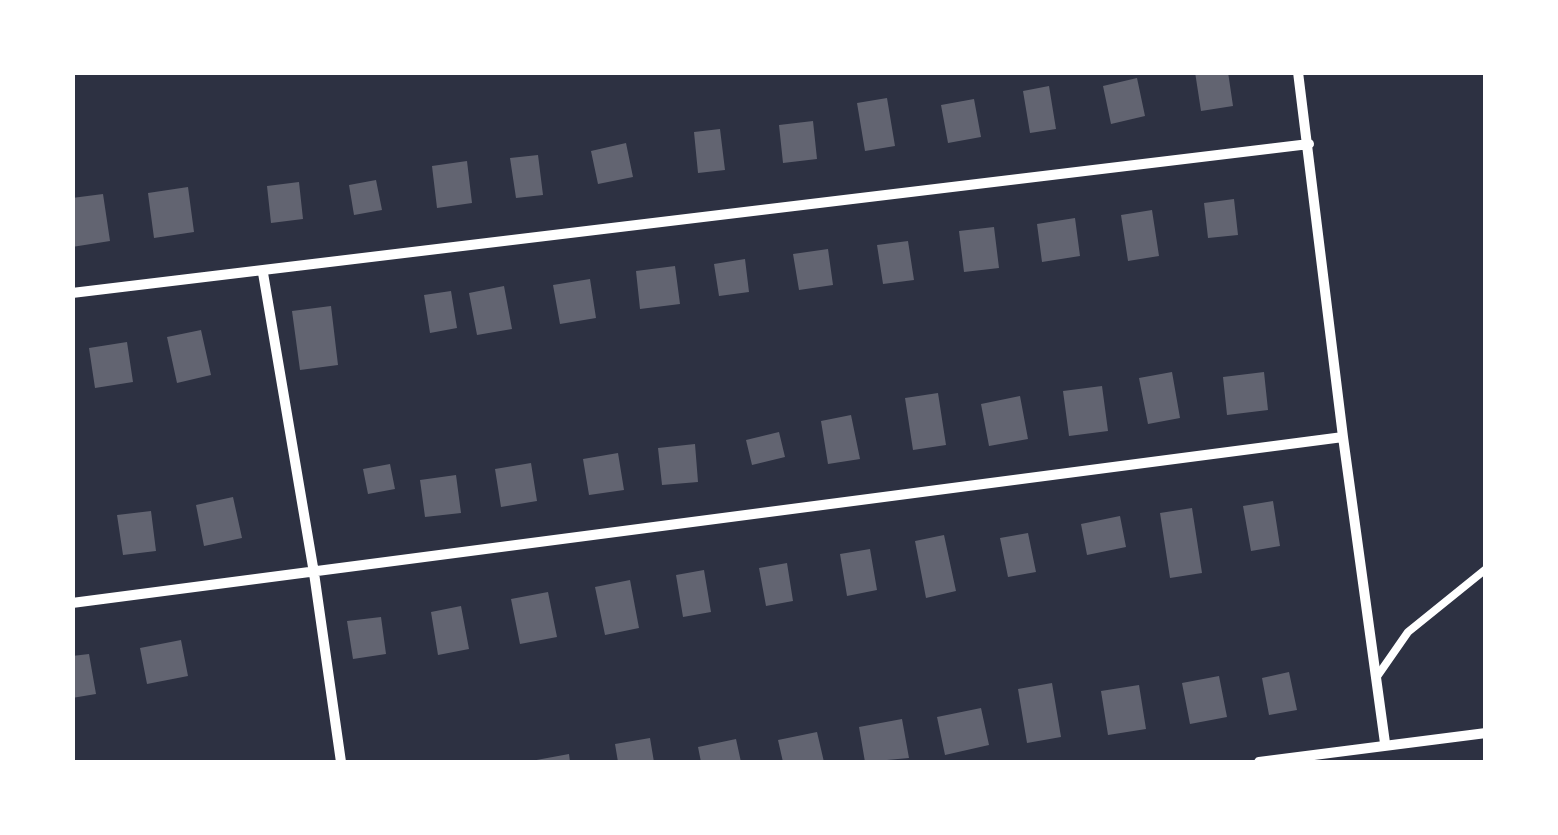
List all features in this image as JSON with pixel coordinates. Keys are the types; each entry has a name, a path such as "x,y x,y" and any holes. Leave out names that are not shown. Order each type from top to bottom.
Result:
{"street":[{"path":"1298,72 1386,744"},
{"path":"72,293 1309,144"},
{"path":"263,272 342,762"},
{"path":"72,604 1343,438"},
{"path":"1259,762 1486,732"}],"lane":[{"path":"1376,678 1408,632 1486,570"}],"building":[{"path":"1195,72 1228,72 1233,106 1201,111"},
{"path":"1137,78 1145,116 1111,124 1103,86"},
{"path":"1049,86 1056,129 1030,133 1023,91"},
{"path":"887,98 895,146 865,151 857,103"},
{"path":"974,99 981,137 948,143 941,105"},
{"path":"813,121 817,159 783,163 779,125"},
{"path":"720,129 725,170 698,173 694,132"},
{"path":"626,143 633,177 598,184 591,151"},
{"path":"538,155 543,195 516,198 510,158"},
{"path":"467,161 472,203 437,208 432,166"},
{"path":"376,180 382,210 354,215 349,185"},
{"path":"299,182 303,219 271,223 267,186"},
{"path":"188,187 194,232 154,238 148,193"},
{"path":"103,194 110,241 72,247 72,198"},
{"path":"1234,199 1238,235 1208,238 1204,203"},
{"path":"1152,210 1159,256 1128,261 1121,215"},
{"path":"1075,218 1080,256 1042,262 1037,224"},
{"path":"994,227 999,268 964,272 959,231"},
{"path":"908,241 914,280 883,284 877,245"},
{"path":"828,249 833,285 799,290 793,254"},
{"path":"745,259 749,292 719,296 714,264"},
{"path":"675,266 680,304 640,309 636,271"},
{"path":"590,279 596,318 560,324 553,285"},
{"path":"504,286 512,329 477,335 469,293"},
{"path":"451,291 457,328 430,333 424,295"},
{"path":"331,306 338,365 300,370 292,311"},
{"path":"201,330 211,375 177,383 167,337"},
{"path":"127,342 133,382 95,388 89,348"},
{"path":"1172,372 1180,418 1148,424 1139,378"},
{"path":"1264,372 1268,410 1227,415 1223,377"},
{"path":"1102,386 1108,431 1069,436 1063,391"},
{"path":"938,393 946,445 913,450 905,398"},
{"path":"1020,396 1028,439 989,446 981,404"},
{"path":"851,415 860,459 828,464 821,421"},
{"path":"779,432 785,457 752,465 746,440"},
{"path":"695,444 698,482 662,485 658,448"},
{"path":"618,453 624,490 589,495 583,459"},
{"path":"531,463 537,501 501,507 495,469"},
{"path":"390,464 395,489 368,494 363,469"},
{"path":"456,475 461,513 425,517 420,480"},
{"path":"233,497 242,538 204,546 196,505"},
{"path":"1273,501 1280,546 1251,551 1243,506"},
{"path":"1192,508 1202,573 1170,578 1160,513"},
{"path":"151,511 156,551 123,555 117,515"},
{"path":"1120,516 1126,547 1087,555 1081,524"},
{"path":"1028,533 1036,572 1008,577 1000,538"},
{"path":"944,535 956,591 926,598 915,541"},
{"path":"870,549 877,590 847,596 840,554"},
{"path":"787,563 793,601 766,606 759,568"},
{"path":"704,570 711,612 683,617 676,575"},
{"path":"630,580 639,628 605,635 595,587"},
{"path":"548,592 557,637 520,644 511,599"},
{"path":"461,606 469,649 438,655 431,612"},
{"path":"381,617 386,654 353,659 347,621"},
{"path":"181,640 188,676 147,684 140,648"},
{"path":"89,654 96,694 72,698 72,656"},
{"path":"1289,672 1297,710 1269,715 1262,678"},
{"path":"1219,676 1227,717 1190,724 1182,683"},
{"path":"1052,683 1061,737 1027,743 1018,689"},
{"path":"1139,685 1146,729 1108,735 1101,691"},
{"path":"981,708 989,745 945,755 937,717"},
{"path":"902,719 909,758 865,762 859,727"},
{"path":"817,732 824,762 783,762 778,740"},
{"path":"650,738 654,762 618,762 615,744"},
{"path":"736,739 741,762 701,762 698,747"},
{"path":"569,754 570,762 531,761"}]}
